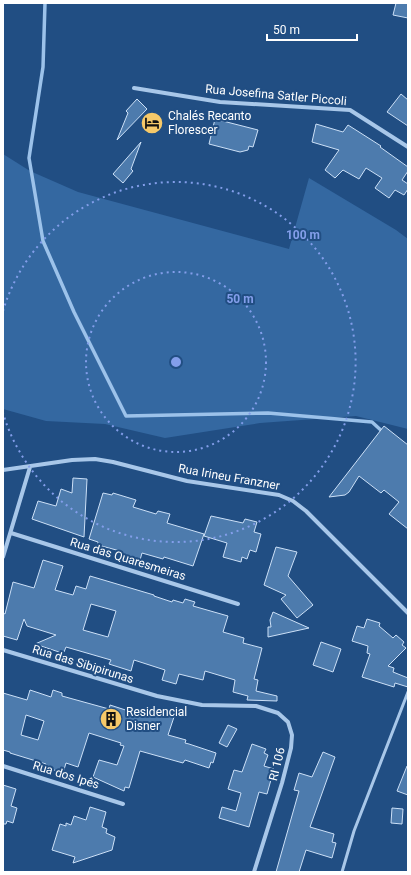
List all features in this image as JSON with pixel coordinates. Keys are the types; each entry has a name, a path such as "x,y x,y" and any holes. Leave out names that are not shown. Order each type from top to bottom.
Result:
{"street":[{"name":"Rua Josefina Satler Piccoli","path":"134,88 220,102 350,110 408,147"},
{"name":"Rua Irineu Franzner","path":"3,470 72,460 95,459 113,462 187,481 279,495 293,501 306,511 408,613"},
{"path":"3,557 30,467"},
{"name":"Rua das Quaresmeiras","path":"11,532 238,604"},
{"name":"Rua das Sibipirunas","path":"3,650 157,696"},
{"name":"RI 106","path":"157,696 202,705 256,706 278,713 288,722 292,735 292,748 254,872"},
{"name":"Rua dos Ipês","path":"3,766 123,804"}],"lane":[{"path":"342,872 354,831 408,692"}],"shaded area":[{"path":"3,154 30,171 78,192 289,249 309,178 396,230 408,239 408,429 356,416 260,423 165,438 105,424 46,421 3,409"}],"building":[{"path":"396,3 408,3 408,18 393,15"},
{"path":"401,94 408,100 408,126 387,112"},
{"path":"137,99 147,109 117,140 128,113 126,111"},
{"path":"215,119 258,130 253,147 249,146 248,150 240,152 209,144"},
{"path":"316,124 343,132 348,125 381,146 380,147 408,167 408,171 402,180 408,184 408,189 404,195 395,190 389,198 375,188 382,178 366,168 359,179 343,170 335,178 325,170 339,150 312,142"},
{"path":"141,142 131,169 133,171 123,183 113,174"},
{"path":"384,426 408,445 408,529 389,514 399,502 384,490 381,493 359,476 349,492 345,495 329,497"},
{"path":"73,478 87,479 84,537 32,519 38,501 56,506 61,489 72,493"},
{"path":"103,493 112,495 113,493 136,500 133,507 156,514 158,511 170,514 167,523 204,534 193,566 164,557 163,559 142,553 140,560 119,554 120,551 98,545 98,542 89,539"},
{"path":"211,516 243,523 245,519 257,522 254,532 261,534 256,552 250,550 247,559 242,557 241,562 223,557 227,543 204,536"},
{"path":"276,547 297,552 288,576 313,605 297,618 281,599 286,595 264,585"},
{"path":"43,560 63,566 55,590 73,595 76,586 86,589 90,576 154,595 172,602 173,600 183,603 185,599 195,602 193,606 228,616 223,632 244,638 243,643 262,648 254,679 258,680 256,691 277,696 277,701 247,700 248,696 233,692 235,680 205,671 203,680 179,674 176,684 162,680 165,670 134,660 131,671 109,664 111,660 66,647 62,653 35,644 56,635 27,626 24,619 17,640 3,636 3,613 5,614 13,582 34,588","holes":["91,604 116,611 108,637 83,630"]},
{"path":"273,612 309,628 268,637 268,627 271,627 270,620"},
{"path":"367,619 380,623 379,626 393,638 396,635 404,642 402,645 406,648 388,666 394,668 393,672 408,678 408,687 395,683 394,687 362,677 370,654 367,653 368,646 352,641 357,626 364,628"},
{"path":"321,642 341,649 333,672 313,665"},
{"path":"30,690 51,697 53,690 62,693 62,696 109,709 110,705 141,715 142,713 149,716 151,710 174,717 168,735 186,740 185,743 216,753 213,763 211,762 209,768 185,760 183,763 140,751 129,788 125,787 124,791 93,777 99,760 117,765 124,746 120,745 121,743 89,733 78,767 66,763 63,773 45,767 46,764 3,750 3,693 27,700","holes":["26,715 44,721 38,740 21,735"]},
{"path":"228,725 237,729 227,747 219,743"},
{"path":"252,744 266,749 264,753 268,755 264,766 274,769 267,794 259,792 249,827 219,818 222,807 236,811 241,793 228,789 234,770 242,772"},
{"path":"323,752 335,757 310,827 334,834 332,842 336,843 332,858 306,850 299,872 276,872 299,791 294,790 299,773 312,777"},
{"path":"408,766 408,795 397,791"},
{"path":"3,785 16,789 11,806 17,808 13,823 7,821 6,824 3,824"},
{"path":"90,807 106,812 102,827 107,829 106,833 115,837 112,850 73,863 75,857 52,850 60,824 66,826 66,823 71,825 74,816 86,820"},
{"path":"392,808 403,809 402,824 391,823"}],"waterway":[{"path":"45,3 43,67 29,158 43,241 74,312 126,416 268,413 372,422 384,433"}],"place":[{"name":"Chalés Recanto Florescer","path":"152,123"},
{"name":"Residencial Disner","path":"111,719"}]}
